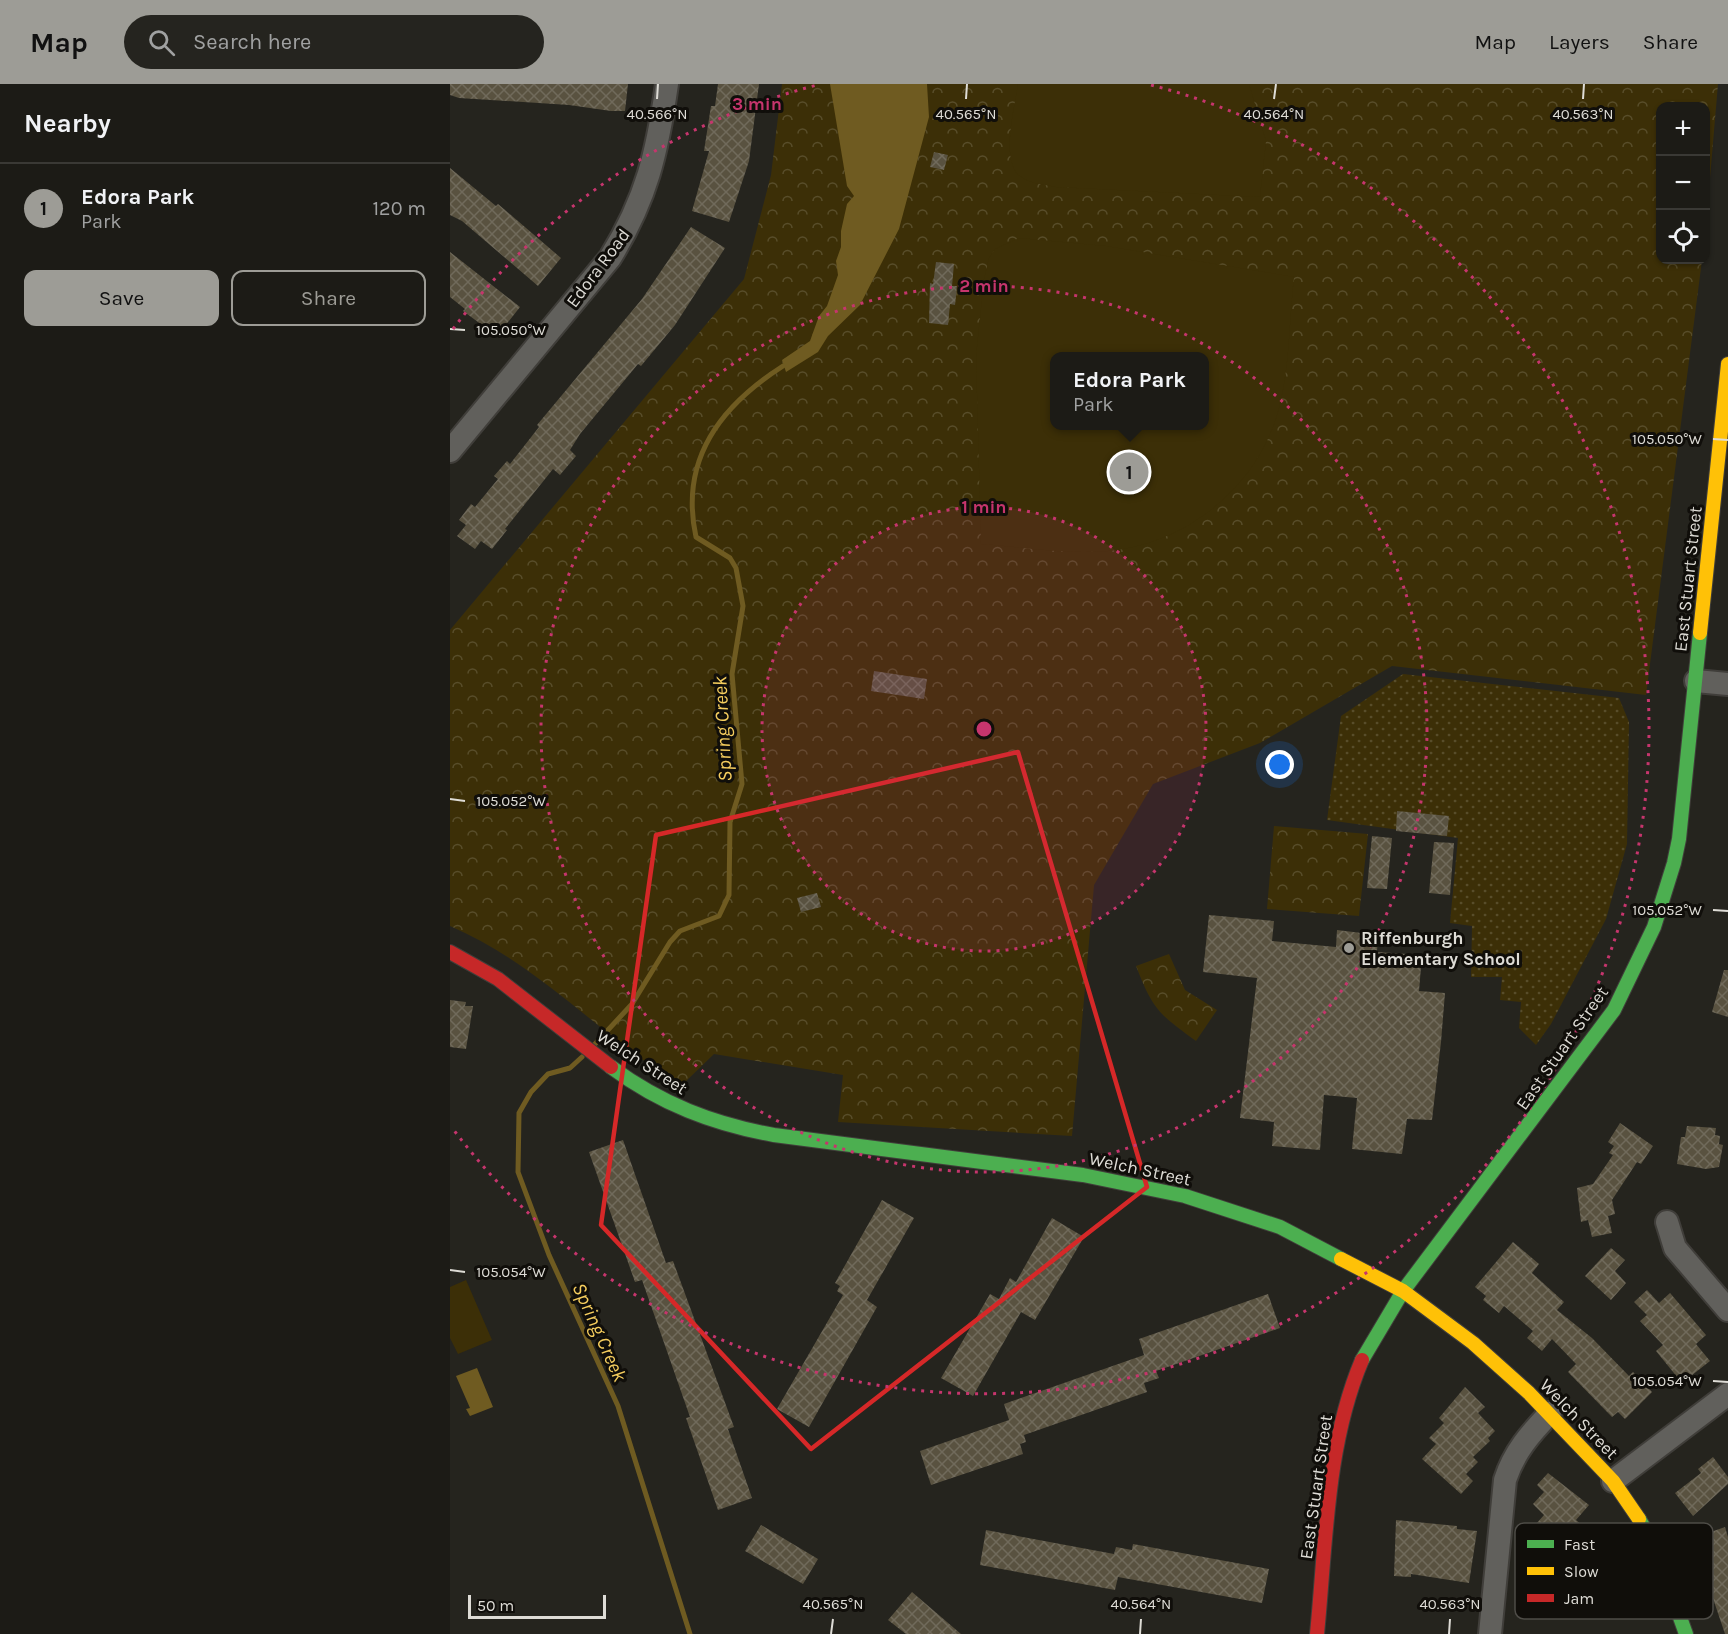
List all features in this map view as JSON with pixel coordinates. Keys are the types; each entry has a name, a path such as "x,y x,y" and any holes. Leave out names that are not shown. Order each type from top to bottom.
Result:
{"street":[{"name":"Edora Road","path":"450,451 610,258 630,226 655,158 667,84"},
{"name":"East Stuart Street","path":"1317,1634 1336,1451 1347,1395 1363,1357 1403,1291 1614,1010 1656,926 1675,858 1696,681 1728,364"},
{"path":"1696,681 1728,684"},
{"name":"Welch Street","path":"450,952 464,958 528,1000 608,1064 677,1107 732,1127 774,1135 1083,1175 1185,1196 1280,1227 1403,1291 1473,1343 1550,1413 1614,1481 1641,1523"},
{"path":"1667,1222 1675,1248 1728,1310"},
{"path":"1614,1481 1728,1394"},
{"path":"1490,1634 1505,1480 1512,1458 1526,1438 1550,1413"},
{"name":"Welch Street","path":"1681,1619 1686,1634"}],"highlighted area":[{"path":"1018,752 1147,1187 811,1449 601,1225 656,835"}],"green space":[{"path":"782,84 1718,84 1710,178 1710,102 1656,102 1656,264 1701,264 1646,695 1392,666 1260,743 1153,784 1094,885 1072,1136 838,1122 843,1075 714,1054 681,1086 652,1067 512,960 482,941 450,926 450,630 744,279 771,175"},
{"path":"1018,84 1249,84 1266,141 1260,197 1056,187 1028,181 1014,169 1011,159 1010,133"},
{"path":"1019,238 1106,246 1294,277 1287,360 1279,408 1269,436 1255,462 1237,486 1216,506 1192,523 1165,537 1137,546 1092,552 981,544 976,356 984,279 989,258 995,249"},
{"path":"1403,674 1619,698 1629,722 1627,844 1606,919 1551,1024 1536,1045 1519,1028 1521,1002 1500,1000 1502,977 1471,977 1472,926 1450,923 1458,838 1327,820 1341,716"},
{"path":"1274,826 1368,834 1359,916 1267,909"},
{"path":"1169,954 1185,990 1217,1010 1196,1041 1158,1010 1136,966"},
{"path":"466,1280 492,1340 458,1354 450,1338 450,1287"}],"shaded area":[{"path":"830,84 927,84 929,117 899,229 860,305 828,336 818,352 786,372 782,360 810,341 819,316 827,306 838,275 836,261 841,247 841,231 847,204 854,196 847,186"},
{"path":"477,1368 493,1407 470,1416 466,1409 470,1408 456,1376"}],"building":[{"path":"450,84 628,84 625,111 611,111 569,105 459,98 450,95"},
{"path":"718,84 759,84 749,161 729,222 692,211 709,151 704,151 711,106 715,106"},
{"path":"934,152 948,155 944,170 930,167"},
{"path":"450,168 496,206 498,204 561,258 538,286 462,221 450,215"},
{"path":"691,227 725,248 675,325 641,366 638,364 580,434 570,450 576,456 560,475 553,469 492,549 481,541 475,549 457,536 466,525 459,520 471,504 475,507 498,479 494,476 507,461 510,464 539,427 537,425 642,299"},
{"path":"450,252 520,307 497,336 463,311 465,309 450,297"},
{"path":"936,262 954,264 952,286 957,286 955,305 950,304 948,325 929,323 930,283 933,284"},
{"path":"874,671 927,679 924,699 871,691"},
{"path":"1397,811 1449,816 1447,836 1396,831"},
{"path":"1372,836 1392,838 1387,889 1367,888"},
{"path":"1434,842 1454,843 1450,895 1429,893"},
{"path":"817,893 821,907 801,912 797,898"},
{"path":"1209,915 1274,921 1272,941 1336,947 1337,930 1378,935 1377,952 1422,955 1419,991 1445,993 1441,1042 1432,1120 1407,1119 1402,1154 1352,1149 1357,1098 1324,1095 1320,1150 1272,1146 1274,1122 1240,1118 1257,978 1203,972"},
{"path":"1724,970 1728,970 1728,1017 1712,1012"},
{"path":"450,1000 466,1002 465,1006 473,1006 466,1049 450,1047"},
{"path":"1620,1123 1653,1146 1641,1164 1637,1162 1612,1200 1615,1214 1608,1216 1612,1233 1592,1237 1588,1220 1581,1222 1577,1188 1593,1184 1613,1155 1609,1153 1614,1146 1608,1142"},
{"path":"1687,1126 1716,1128 1715,1135 1720,1136 1719,1144 1723,1145 1719,1167 1706,1169 1677,1164 1681,1137 1685,1137"},
{"path":"623,1140 666,1263 673,1261 734,1427 728,1429 752,1498 718,1510 686,1418 690,1417 642,1280 635,1282 589,1152"},
{"path":"882,1200 914,1218 867,1300 877,1307 809,1427 777,1409 843,1295 837,1291 840,1286 835,1283"},
{"path":"1052,1218 1084,1237 1035,1320 1021,1312 973,1396 941,1378 990,1294 999,1299 1010,1278 1016,1282"},
{"path":"1513,1242 1539,1264 1532,1273 1564,1302 1557,1310 1592,1338 1629,1376 1633,1372 1652,1392 1625,1419 1618,1412 1612,1417 1568,1372 1576,1364 1552,1339 1542,1351 1527,1338 1533,1331 1504,1306 1499,1313 1483,1300 1486,1296 1475,1287"},
{"path":"1611,1248 1625,1260 1615,1271 1626,1283 1611,1300 1585,1276"},
{"path":"1647,1290 1659,1303 1670,1293 1706,1335 1696,1344 1710,1361 1682,1383 1656,1351 1663,1345 1640,1321 1647,1315 1634,1302"},
{"path":"1268,1294 1280,1328 1156,1371 1159,1378 1144,1383 1147,1392 1024,1435 1026,1442 1020,1444 1023,1454 931,1485 920,1451 1009,1420 1004,1404 1144,1355 1139,1339"},
{"path":"1465,1387 1485,1407 1478,1413 1495,1431 1488,1438 1490,1441 1473,1457 1478,1462 1466,1474 1473,1481 1461,1494 1422,1459 1436,1444 1429,1438 1444,1423 1439,1418"},
{"path":"1713,1457 1728,1477 1728,1484 1693,1516 1675,1493 1701,1473 1698,1469"},
{"path":"1548,1473 1589,1505 1576,1520 1580,1523 1537,1523 1544,1515 1533,1504 1544,1492 1537,1485"},
{"path":"1396,1520 1457,1526 1457,1529 1477,1531 1469,1583 1411,1574 1411,1577 1394,1576"},
{"path":"761,1525 818,1559 803,1584 745,1551"},
{"path":"1725,1527 1728,1537 1728,1634 1725,1634 1713,1598 1713,1531"},
{"path":"986,1530 1114,1554 1116,1547 1132,1550 1133,1544 1269,1569 1262,1603 1118,1577 1115,1590 980,1565"},
{"path":"912,1592 961,1634 906,1634 888,1620"}],"waterway":[{"name":"Spring Creek","path":"595,1044 632,1004 670,942 680,931 719,916 729,895 730,822 742,784 732,674 743,606 736,568 730,558 696,537 692,509 694,483 700,459 710,437 724,417 741,399 783,366"},
{"name":"Spring Creek","path":"582,1057 570,1068 548,1074 531,1092 519,1113 518,1172 549,1255 618,1406 690,1634"}],"traffic: fast":[{"path":"1362,1360 1403,1291 1614,1010 1654,927 1679,839 1700,633"},
{"path":"611,1067 668,1102 730,1125 774,1135 1083,1175 1185,1196 1280,1227 1341,1259"},
{"path":"1639,1519 1641,1523"},
{"path":"1681,1619 1686,1634"}],"traffic: slow":[{"path":"1700,633 1728,364"},
{"path":"1341,1259 1403,1291 1473,1343 1529,1393 1613,1481 1639,1519"}],"traffic: jam":[{"path":"450,952 498,979 611,1067"},
{"path":"1317,1634 1334,1460 1350,1392 1362,1360"}],"place":[{"name":"Edora Park","path":"1129,472"},
{"name":"Riffenburgh Elementary School","path":"1349,948"}]}
